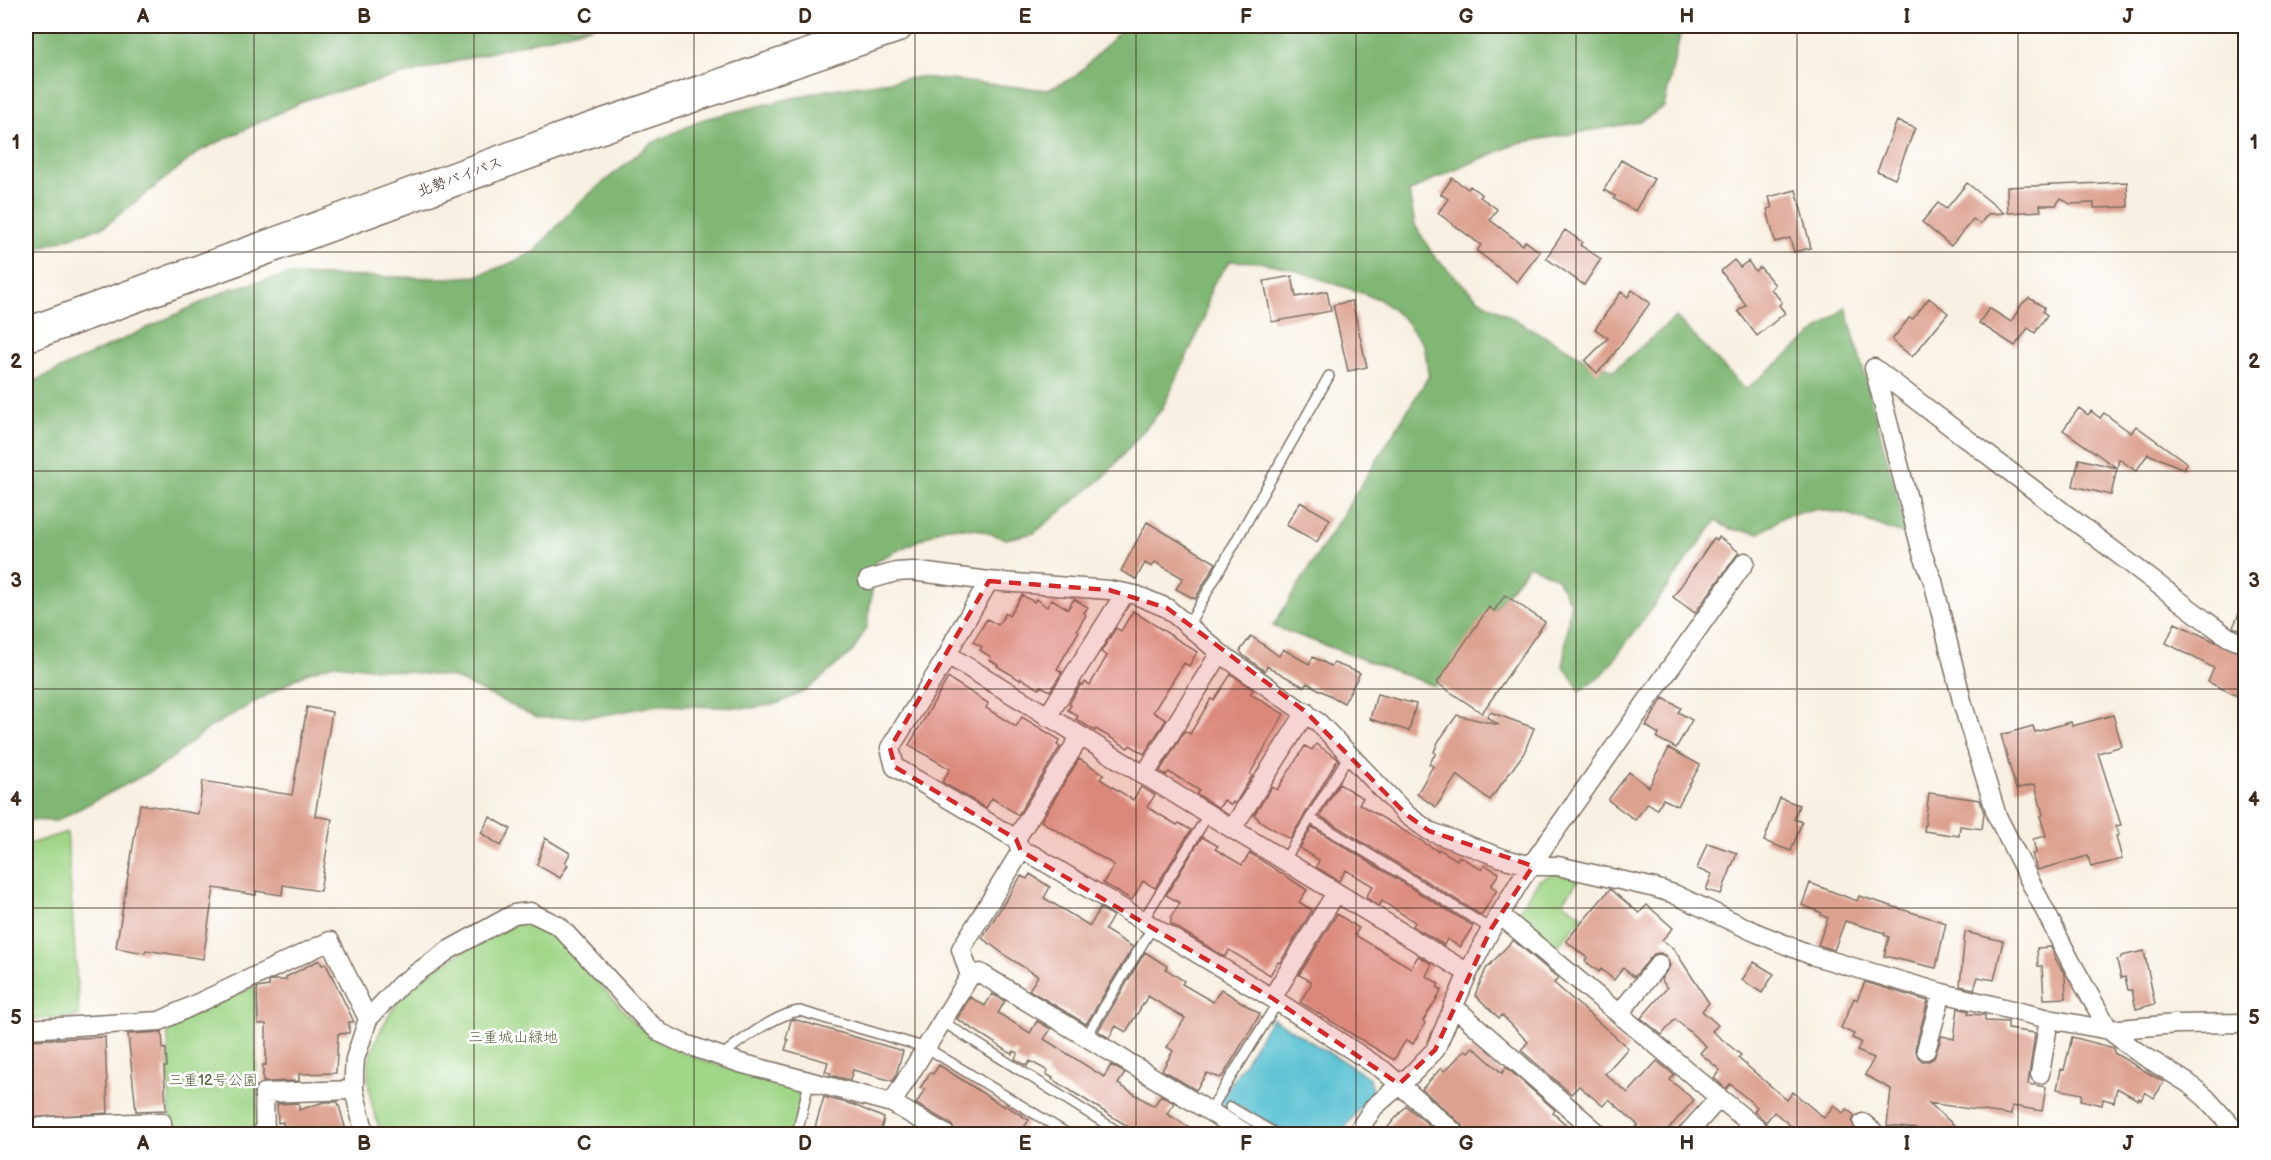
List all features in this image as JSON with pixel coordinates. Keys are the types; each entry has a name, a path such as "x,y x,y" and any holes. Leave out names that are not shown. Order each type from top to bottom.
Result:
{"highway":[{"name":"北勢バイパス","path":"26,335 570,137 896,26"}],"street":[{"path":"2244,1134 2233,1128 2206,1098 2188,1083 2136,1051 2109,1030 2072,964 1997,816 1963,705 1933,581 1922,554 1874,368 2206,621 2228,637 2246,645"},
{"path":"1356,1134 1374,1107 1435,1050 1468,973 1520,881 1533,866 1745,562"},
{"path":"868,580 896,572 912,572 989,581 1110,590 1136,595 1167,608 1220,653 1306,712 1407,815 1429,831 1459,844 1533,866 1558,866 1664,891 1811,955 1942,993 2049,1019 2109,1030 2210,1023 2246,1023"},
{"path":"989,581 948,655 890,748 895,767 1147,925 1275,1000 1383,1070 1456,1134"},
{"path":"1047,717 1125,593"},
{"path":"1144,776 1220,653"},
{"path":"948,655 1468,973"},
{"path":"1232,829 1306,712"},
{"path":"970,976 962,950 1080,737"},
{"path":"1275,1000 1336,892"},
{"path":"365,1134 354,1090 355,1059 368,1019 400,984 449,950 514,914 530,912 559,926 647,1022 661,1033 721,1056 892,1103 945,1134"},
{"path":"1495,922 1619,1014 1763,1134"},
{"path":"26,1029 160,1021 330,941 368,1019"},
{"path":"1619,1014 1659,964"},
{"path":"892,1103 970,976 980,973 1247,1134"},
{"path":"1926,1050 1942,993"},
{"path":"1454,1006 1599,1134"},
{"path":"2040,1074 2049,1019"},
{"path":"265,1134 264,1093 354,1090"},
{"path":"1687,1134 1719,1098"},
{"path":"26,1129 162,1122 163,1134"}],"lane":[{"path":"1188,627 1329,376"},
{"path":"1284,861 1349,754"},
{"path":"1086,1037 1208,815"},
{"path":"1310,818 1495,922"},
{"path":"1209,1112 1275,1000"},
{"path":"721,1056 736,1044 783,1016 800,1011 927,1048 1068,1134"},
{"path":"943,1022 1122,1134"},
{"path":"797,1134 809,1082"},
{"path":"1230,1107 1276,1134"}],"highlighted area":[{"path":"989,581 1109,590 1167,608 1306,712 1407,815 1429,831 1533,866 1491,929 1435,1050 1399,1084 1272,998 1021,851 1016,839 895,767 890,748"}],"green space":[{"path":"26,26 594,26 308,99 200,151 105,226 26,252"},
{"path":"1125,26 1682,26 1664,107 1639,122 1518,143 1436,178 1409,192 1415,225 1433,255 1478,299 1587,360 1614,370 1676,317 1745,390 1846,307 1908,536 1848,514 1815,509 1785,516 1760,533 1730,529 1716,521 1604,673 1580,691 1563,665 1570,603 1557,578 1529,565 1435,686 1273,626 1429,376 1424,345 1404,319 1379,299 1289,268 1259,262 1230,261 1211,287 1204,320 1162,409 1105,476 1034,533 1006,539 976,529 946,527 876,561 867,627 853,651 807,690 779,703 751,708 658,705 599,716 538,718 452,677 334,664 306,673 209,728 163,765 56,821 26,820 26,385 230,289 288,275 447,278 476,276 506,265 534,252 576,205 650,144 704,119 826,90 920,77 1048,90 1076,76"},
{"path":"67,832 79,1016 26,1020 26,845"},
{"path":"1555,873 1579,879 1563,902 1583,916 1554,951 1522,923 1517,913 1539,880"},
{"name":"三重城山緑地","path":"523,922 550,931 639,1027 657,1039 697,1058 803,1090 793,1134 381,1134 369,1090 368,1071 378,1036 394,1007 415,984 444,963 495,934"},
{"name":"三重12号公園","path":"255,986 258,1134 170,1134 168,1026"}],"water":[{"path":"1272,1018 1370,1078 1372,1094 1364,1101 1341,1134 1287,1134 1232,1103 1227,1112 1217,1106"}],"building":[{"path":"1897,121 1915,128 1895,179 1877,171"},
{"path":"1621,160 1654,179 1635,211 1614,199 1615,196 1604,190"},
{"path":"1452,178 1468,189 1470,186 1482,195 1480,197 1497,209 1490,220 1523,245 1525,241 1540,252 1517,282 1477,251 1481,245 1438,213 1448,199 1441,194"},
{"path":"2127,182 2128,207 2094,208 2094,203 2070,204 2061,198 2056,205 2040,205 2041,211 2008,213 2007,187"},
{"path":"1967,183 2004,213 1988,214 1980,224 1973,219 1951,246 1922,222 1938,203 1946,209"},
{"path":"1796,190 1811,248 1794,252 1790,238 1775,242 1767,209 1772,208 1769,197"},
{"path":"1565,230 1582,242 1580,245 1601,259 1584,285 1546,258"},
{"path":"1734,260 1740,267 1748,261 1755,271 1760,267 1775,285 1771,289 1782,302 1779,305 1785,313 1757,336 1738,311 1746,305 1721,271"},
{"path":"1292,276 1296,297 1327,291 1331,311 1272,322 1264,281"},
{"path":"1632,290 1650,303 1608,362 1597,373 1585,361 1608,338 1595,329 1621,292 1628,297"},
{"path":"1929,298 1948,313 1912,357 1892,340 1909,318 1913,319"},
{"path":"2029,298 2044,307 2043,312 2047,315 2035,333 2028,328 2015,346 1979,323 1989,308 2011,322 2022,304"},
{"path":"1352,301 1367,367 1348,371 1333,305"},
{"path":"2079,408 2088,415 2091,411 2100,418 2104,413 2131,433 2136,426 2187,463 2184,469 2148,454 2136,471 2119,459 2117,468 2063,430"},
{"path":"2079,459 2117,468 2111,495 2073,486"},
{"path":"1300,502 1330,519 1317,542 1286,525"},
{"path":"1147,522 1216,563 1195,599 1176,589 1183,578 1155,562 1152,567 1145,563 1136,579 1121,571"},
{"path":"1719,537 1739,552 1695,613 1673,597 1714,538 1717,540"},
{"path":"1022,595 1034,602 1036,599 1047,607 1052,599 1068,609 1074,599 1088,607 1077,630 1079,631 1057,669 1062,672 1050,691 1041,686 1039,689 997,666 990,660 991,657 980,650 982,647 973,642 987,619 998,625 1006,613 1009,616"},
{"path":"1505,595 1545,622 1482,713 1437,683 1489,607 1494,611"},
{"path":"2246,599 2246,632 2233,627"},
{"path":"1133,611 1197,652 1189,666 1184,663 1153,712 1166,720 1144,754 1130,745 1128,748 1096,729 1095,731 1076,719 1078,716 1068,710 1081,684 1085,682 1090,685 1107,656 1101,652 1116,628 1121,631"},
{"path":"2175,623 2246,656 2246,700 2208,682 2214,668 2166,643"},
{"path":"1251,636 1279,656 1283,649 1309,664 1313,657 1331,666 1334,663 1360,673 1344,703 1307,683 1304,687 1267,666 1265,671 1240,651"},
{"path":"1231,674 1253,690 1250,694 1284,714 1235,804 1233,802 1231,805 1224,800 1219,808 1197,794 1199,790 1169,772 1166,775 1160,771 1185,731 1190,734 1211,699 1214,700"},
{"path":"948,678 988,703 986,708 1016,727 1022,717 1060,740 1057,745 1060,747 1018,815 992,798 986,808 942,782 950,769 909,745"},
{"path":"1377,694 1416,704 1409,731 1370,719"},
{"path":"1663,698 1681,708 1678,712 1692,720 1676,748 1657,738 1659,734 1646,726"},
{"path":"307,707 332,712 315,816 332,819 320,891 283,885 282,895 256,891 256,895 214,888 203,959 116,948 140,804 198,814 203,781 292,795"},
{"path":"1490,712 1534,728 1524,753 1490,800 1457,775 1436,807 1417,794 1433,766 1429,764 1436,753 1434,752 1438,742 1457,715 1499,725 1487,717"},
{"path":"2113,715 2122,746 2098,753 2121,825 2116,826 2119,835 2116,836 2122,859 2091,867 2088,856 2037,870 2032,854 2036,853 2033,839 2046,836 2035,784 2016,789 2001,735 2033,726 2035,732 2071,722 2072,726"},
{"path":"1316,744 1338,759 1290,839 1258,820 1254,815 1272,787 1277,790 1305,746 1312,750"},
{"path":"1669,748 1700,765 1678,806 1663,799 1657,809 1648,803 1635,820 1608,800 1629,772 1649,787"},
{"path":"1079,759 1104,774 1100,779 1133,800 1141,787 1155,795 1147,807 1177,825 1179,823 1191,830 1155,888 1143,881 1132,900 1103,883 1114,865 1041,821"},
{"path":"1339,784 1363,798 1359,804 1438,851 1439,849 1457,860 1459,856 1482,870 1485,865 1499,873 1491,886 1497,890 1481,915 1320,816"},
{"path":"1929,793 1980,800 1984,813 1982,829 1960,826 1959,836 1924,831"},
{"path":"1780,798 1799,805 1794,819 1802,822 1791,851 1764,841"},
{"path":"490,817 511,829 501,846 481,833"},
{"path":"1312,827 1473,926 1460,947 1447,939 1444,945 1413,926 1415,922 1382,901 1379,906 1366,897 1373,886 1346,870 1339,881 1316,867 1319,860 1300,848"},
{"path":"1202,837 1218,846 1215,849 1242,865 1250,853 1307,890 1299,902 1312,910 1280,963 1278,962 1270,975 1229,950 1225,957 1171,924 1171,917 1180,903 1166,895"},
{"path":"545,838 570,853 565,863 568,865 560,878 537,865"},
{"path":"1707,843 1737,853 1721,894 1706,890 1712,874 1697,869"},
{"path":"1030,874 1050,887 1044,898 1090,926 1100,908 1113,916 1105,930 1133,947 1086,1024 1029,990 1038,976 982,938 1021,876 1027,879"},
{"path":"1810,883 1857,901 1859,896 1946,923 1936,968 1884,956 1889,937 1884,935 1885,933 1845,921 1834,950 1818,945 1828,918 1802,905"},
{"path":"1610,889 1639,913 1647,905 1673,928 1662,940 1674,949 1709,1003 1702,1011 1718,1025 1712,1031 1741,1055 1738,1058 1787,1100 1793,1092 1824,1118 1834,1105 1843,1113 1847,1109 1855,1116 1852,1122 1856,1132 1854,1134 1801,1134 1774,1112 1766,1122 1754,1111 1757,1107 1730,1084 1726,1089 1714,1078 1720,1070 1700,1053 1706,1046 1675,1019 1662,1035 1641,1018 1667,988 1661,979 1670,966 1666,956 1660,953 1654,954 1634,977 1623,968 1614,980 1601,969 1599,972 1585,961 1587,958 1566,941"},
{"path":"1337,914 1359,928 1355,935 1411,968 1418,956 1432,964 1426,976 1439,984 1437,987 1442,990 1423,1021 1425,1023 1413,1044 1406,1040 1394,1060 1300,1002 1311,981 1299,975"},
{"path":"1965,932 2003,941 1994,980 1978,977 1974,989 1960,986"},
{"path":"1513,940 1558,978 1554,983 1628,1048 1605,1074 1628,1093 1657,1061 1674,1075 1670,1080 1694,1100 1664,1134 1629,1134 1638,1125 1609,1099 1603,1106 1579,1086 1571,1094 1521,1050 1528,1042 1502,1015 1499,1018 1475,995 1486,969"},
{"path":"2051,947 2065,975 2066,998 2044,999 2042,966 2038,966 2037,948"},
{"path":"2144,951 2155,1004 2136,1009 2132,990 2128,990 2125,977 2121,978 2117,960 2121,959 2121,956"},
{"path":"1145,952 1167,966 1166,969 1184,981 1182,984 1213,1002 1221,989 1260,1014 1224,1074 1220,1078 1207,1073 1196,1090 1162,1070 1173,1051 1167,1047 1185,1018 1148,996 1126,1032 1116,1026 1109,1038 1098,1031"},
{"path":"319,960 322,965 326,964 354,1022 349,1022 349,1033 338,1034 336,1073 299,1074 299,1081 263,1082 263,1065 266,1065 266,1024 258,1024 257,988 269,986 269,982 273,980 286,980 286,977"},
{"path":"1754,962 1774,974 1762,993 1742,980"},
{"path":"1865,982 1928,1001 1915,1048 1922,1061 1934,1058 1942,1036 1954,1039 1958,1008 1969,1011 1968,1014 1985,1015 1985,1021 2008,1022 2008,1029 2035,1033 2028,1084 2046,1087 2042,1111 2012,1106 2011,1115 1929,1103 1964,1134 1927,1134 1931,1130 1887,1126 1891,1089 1865,1075 1874,1058 1857,1051 1861,1042 1852,1038 1854,1034 1841,1028 1854,998 1857,1000"},
{"path":"992,994 1005,1001 998,1013 1030,1033 1037,1021 1051,1029 1044,1039 1104,1077 1111,1065 1125,1073 1118,1084 1154,1106 1161,1095 1174,1103 1167,1114 1201,1134 1140,1134 1052,1079 1046,1074 1048,1071 1030,1061 1027,1066 1015,1059 1018,1053 1014,1051 1012,1054 957,1019 970,997 985,1006"},
{"path":"793,1019 903,1051 893,1081 853,1070 850,1080 830,1075 831,1073 825,1072 828,1062 785,1050"},
{"path":"162,1032 167,1067 164,1067 166,1110 136,1111 128,1034"},
{"path":"105,1037 108,1113 26,1118 26,1040"},
{"path":"2072,1037 2114,1048 2114,1053 2164,1082 2154,1098 2145,1092 2141,1100 2139,1098 2138,1100 2117,1088 2114,1102 2103,1099 2102,1105 2081,1100 2082,1094 2057,1089"},
{"path":"1473,1047 1502,1073 1506,1067 1555,1110 1553,1113 1577,1134 1467,1134 1463,1126 1422,1089 1441,1068 1445,1071 1465,1050 1468,1052"},
{"path":"939,1065 1004,1107 1005,1105 1029,1120 1020,1134 956,1134 951,1124 916,1104 925,1089 920,1088 930,1073 933,1074"},
{"path":"824,1097 854,1105 884,1118 880,1134 813,1134"},
{"path":"324,1102 338,1102 347,1134 283,1134 283,1122 278,1123 277,1104 299,1103 299,1110"},
{"path":"1406,1106 1440,1134 1382,1134"}]}
